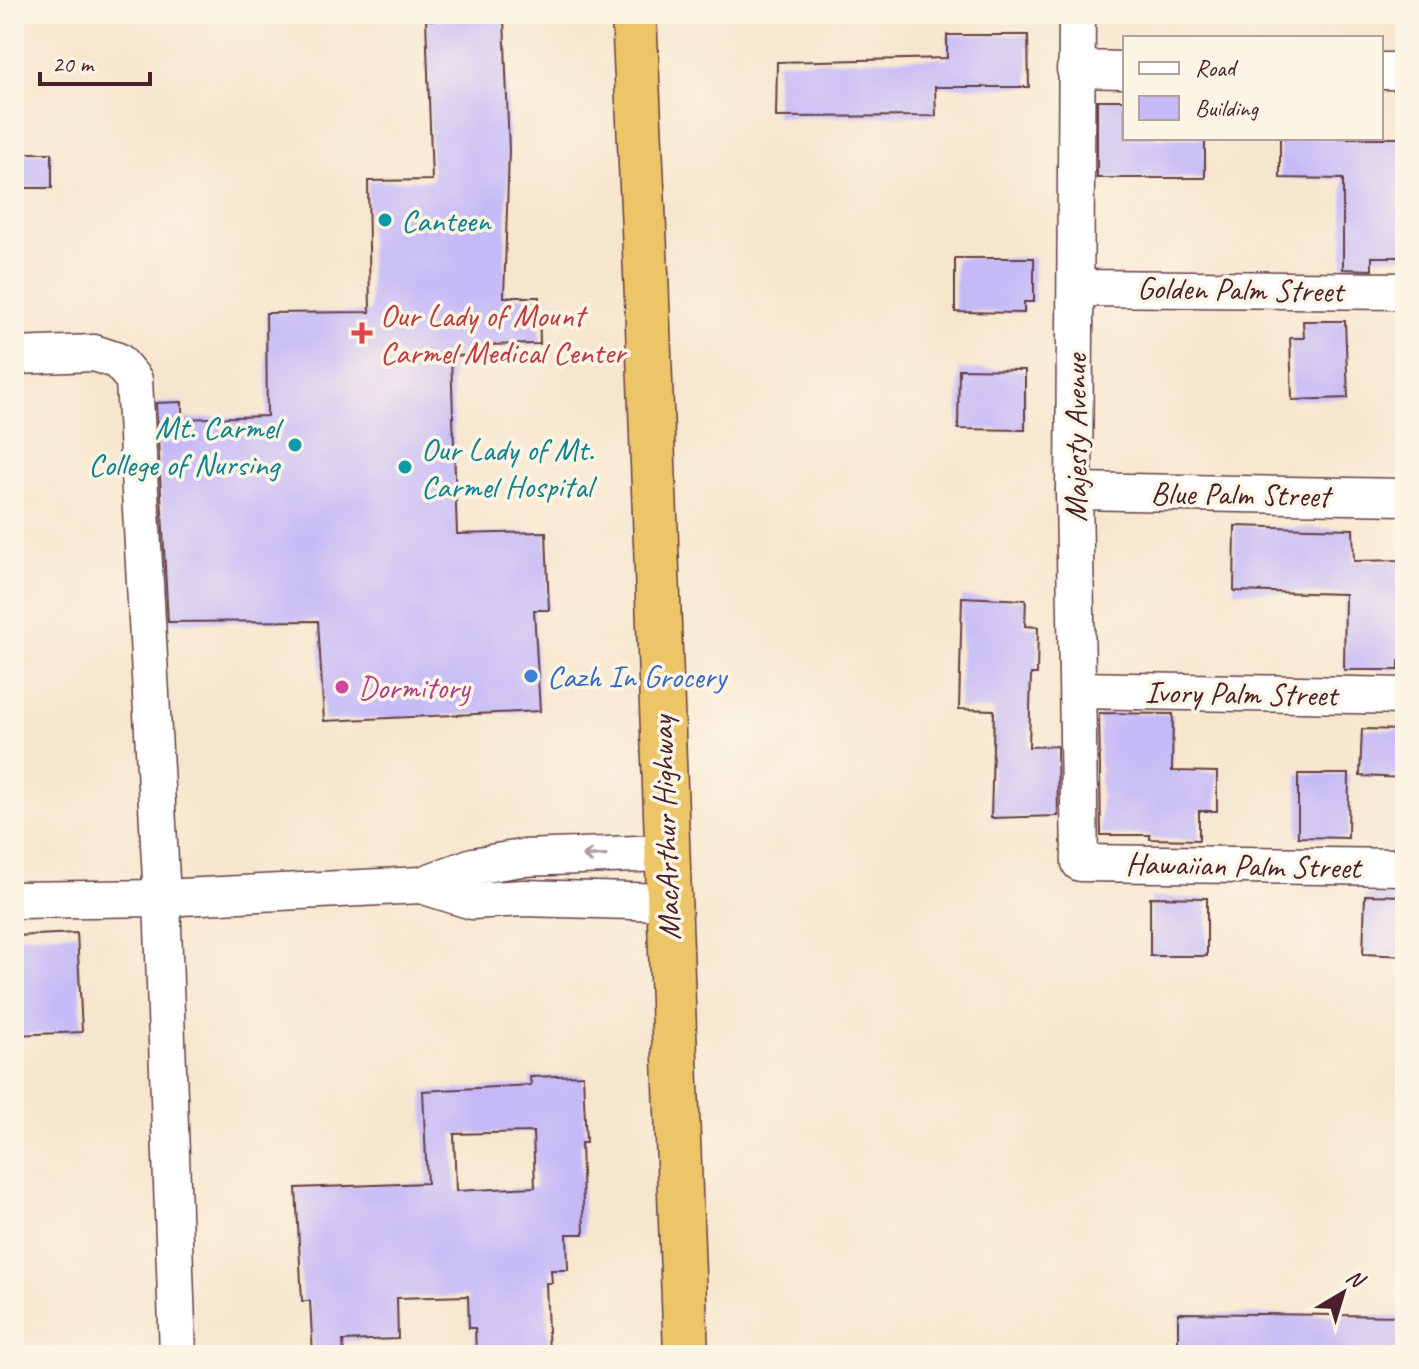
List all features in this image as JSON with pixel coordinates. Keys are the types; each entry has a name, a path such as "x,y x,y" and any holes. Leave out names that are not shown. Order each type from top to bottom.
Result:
{"highway":[{"name":"MacArthur Highway","path":"634,14 686,1355"}],"street":[{"name":"Majesty Avenue","path":"1077,14 1074,491 1080,863"},
{"path":"1075,69 1123,70"},
{"path":"1383,71 1405,71"},
{"name":"Golden Palm Street","path":"1076,288 1405,291"},
{"path":"14,356 94,353 118,361 134,380 162,898 178,1355"},
{"name":"Blue Palm Street","path":"1074,491 1405,497"},
{"name":"Ivory Palm Street","path":"1078,690 1405,696"},
{"path":"14,900 162,898 421,885 473,866 521,858 666,853"},
{"path":"521,858 523,898"},
{"name":"Hawaiian Palm Street","path":"1080,863 1405,867"},
{"path":"421,885 472,901 523,898 668,902"}],"building":[{"path":"504,17 509,151 504,297 539,297 540,344 483,345 484,355 451,356 457,534 546,532 549,610 534,610 540,711 324,721 318,621 168,622 156,403 182,402 182,419 267,416 266,313 370,312 368,181 432,180 426,20"},
{"path":"947,35 1028,35 1029,87 935,87 936,116 776,117 777,62 947,58"},
{"path":"1097,100 1123,100 1123,140 1205,140 1205,178 1097,178"},
{"path":"1405,138 1405,257 1372,257 1372,270 1343,269 1343,179 1280,178 1280,140"},
{"path":"24,153 52,153 52,188 23,188"},
{"path":"955,258 1034,258 1034,302 1024,302 1024,313 955,312"},
{"path":"1303,321 1345,321 1348,398 1292,400 1290,338 1304,338"},
{"path":"959,369 1025,370 1025,430 958,429"},
{"path":"1235,526 1353,529 1354,561 1405,560 1405,661 1399,661 1399,670 1344,670 1345,594 1234,591"},
{"path":"962,597 1026,600 1025,626 1038,627 1037,674 1031,674 1029,747 1057,746 1058,816 991,818 994,710 959,709"},
{"path":"1099,713 1173,714 1172,771 1217,772 1217,811 1199,811 1199,840 1150,839 1150,835 1101,835"},
{"path":"1362,729 1405,730 1405,778 1360,776"},
{"path":"1298,774 1349,774 1348,838 1298,837"},
{"path":"1365,895 1405,896 1405,956 1363,954"},
{"path":"1150,897 1207,898 1207,956 1150,956"},
{"path":"77,933 82,1032 14,1035 14,936"},
{"path":"583,1075 586,1143 581,1143 584,1234 567,1234 568,1270 551,1270 552,1283 546,1283 549,1355 476,1355 475,1328 469,1328 468,1296 397,1298 398,1339 343,1341 344,1355 313,1355 310,1301 302,1301 296,1188 427,1183 423,1091 531,1085 530,1077","holes":["533,1132 535,1187 456,1191 454,1134"]},
{"path":"1178,1313 1405,1316 1405,1355 1178,1355"}],"place":[{"name":"Canteen","path":"385,220"},
{"name":"Our Lady of Mount Carmel Medical Center","path":"362,333"},
{"name":"Mt. Carmel College of Nursing","path":"295,445"},
{"name":"Our Lady of Mt. Carmel Hospital","path":"405,467"},
{"name":"Cazh In Grocery","path":"531,676"},
{"name":"Dormitory","path":"342,687"}]}
